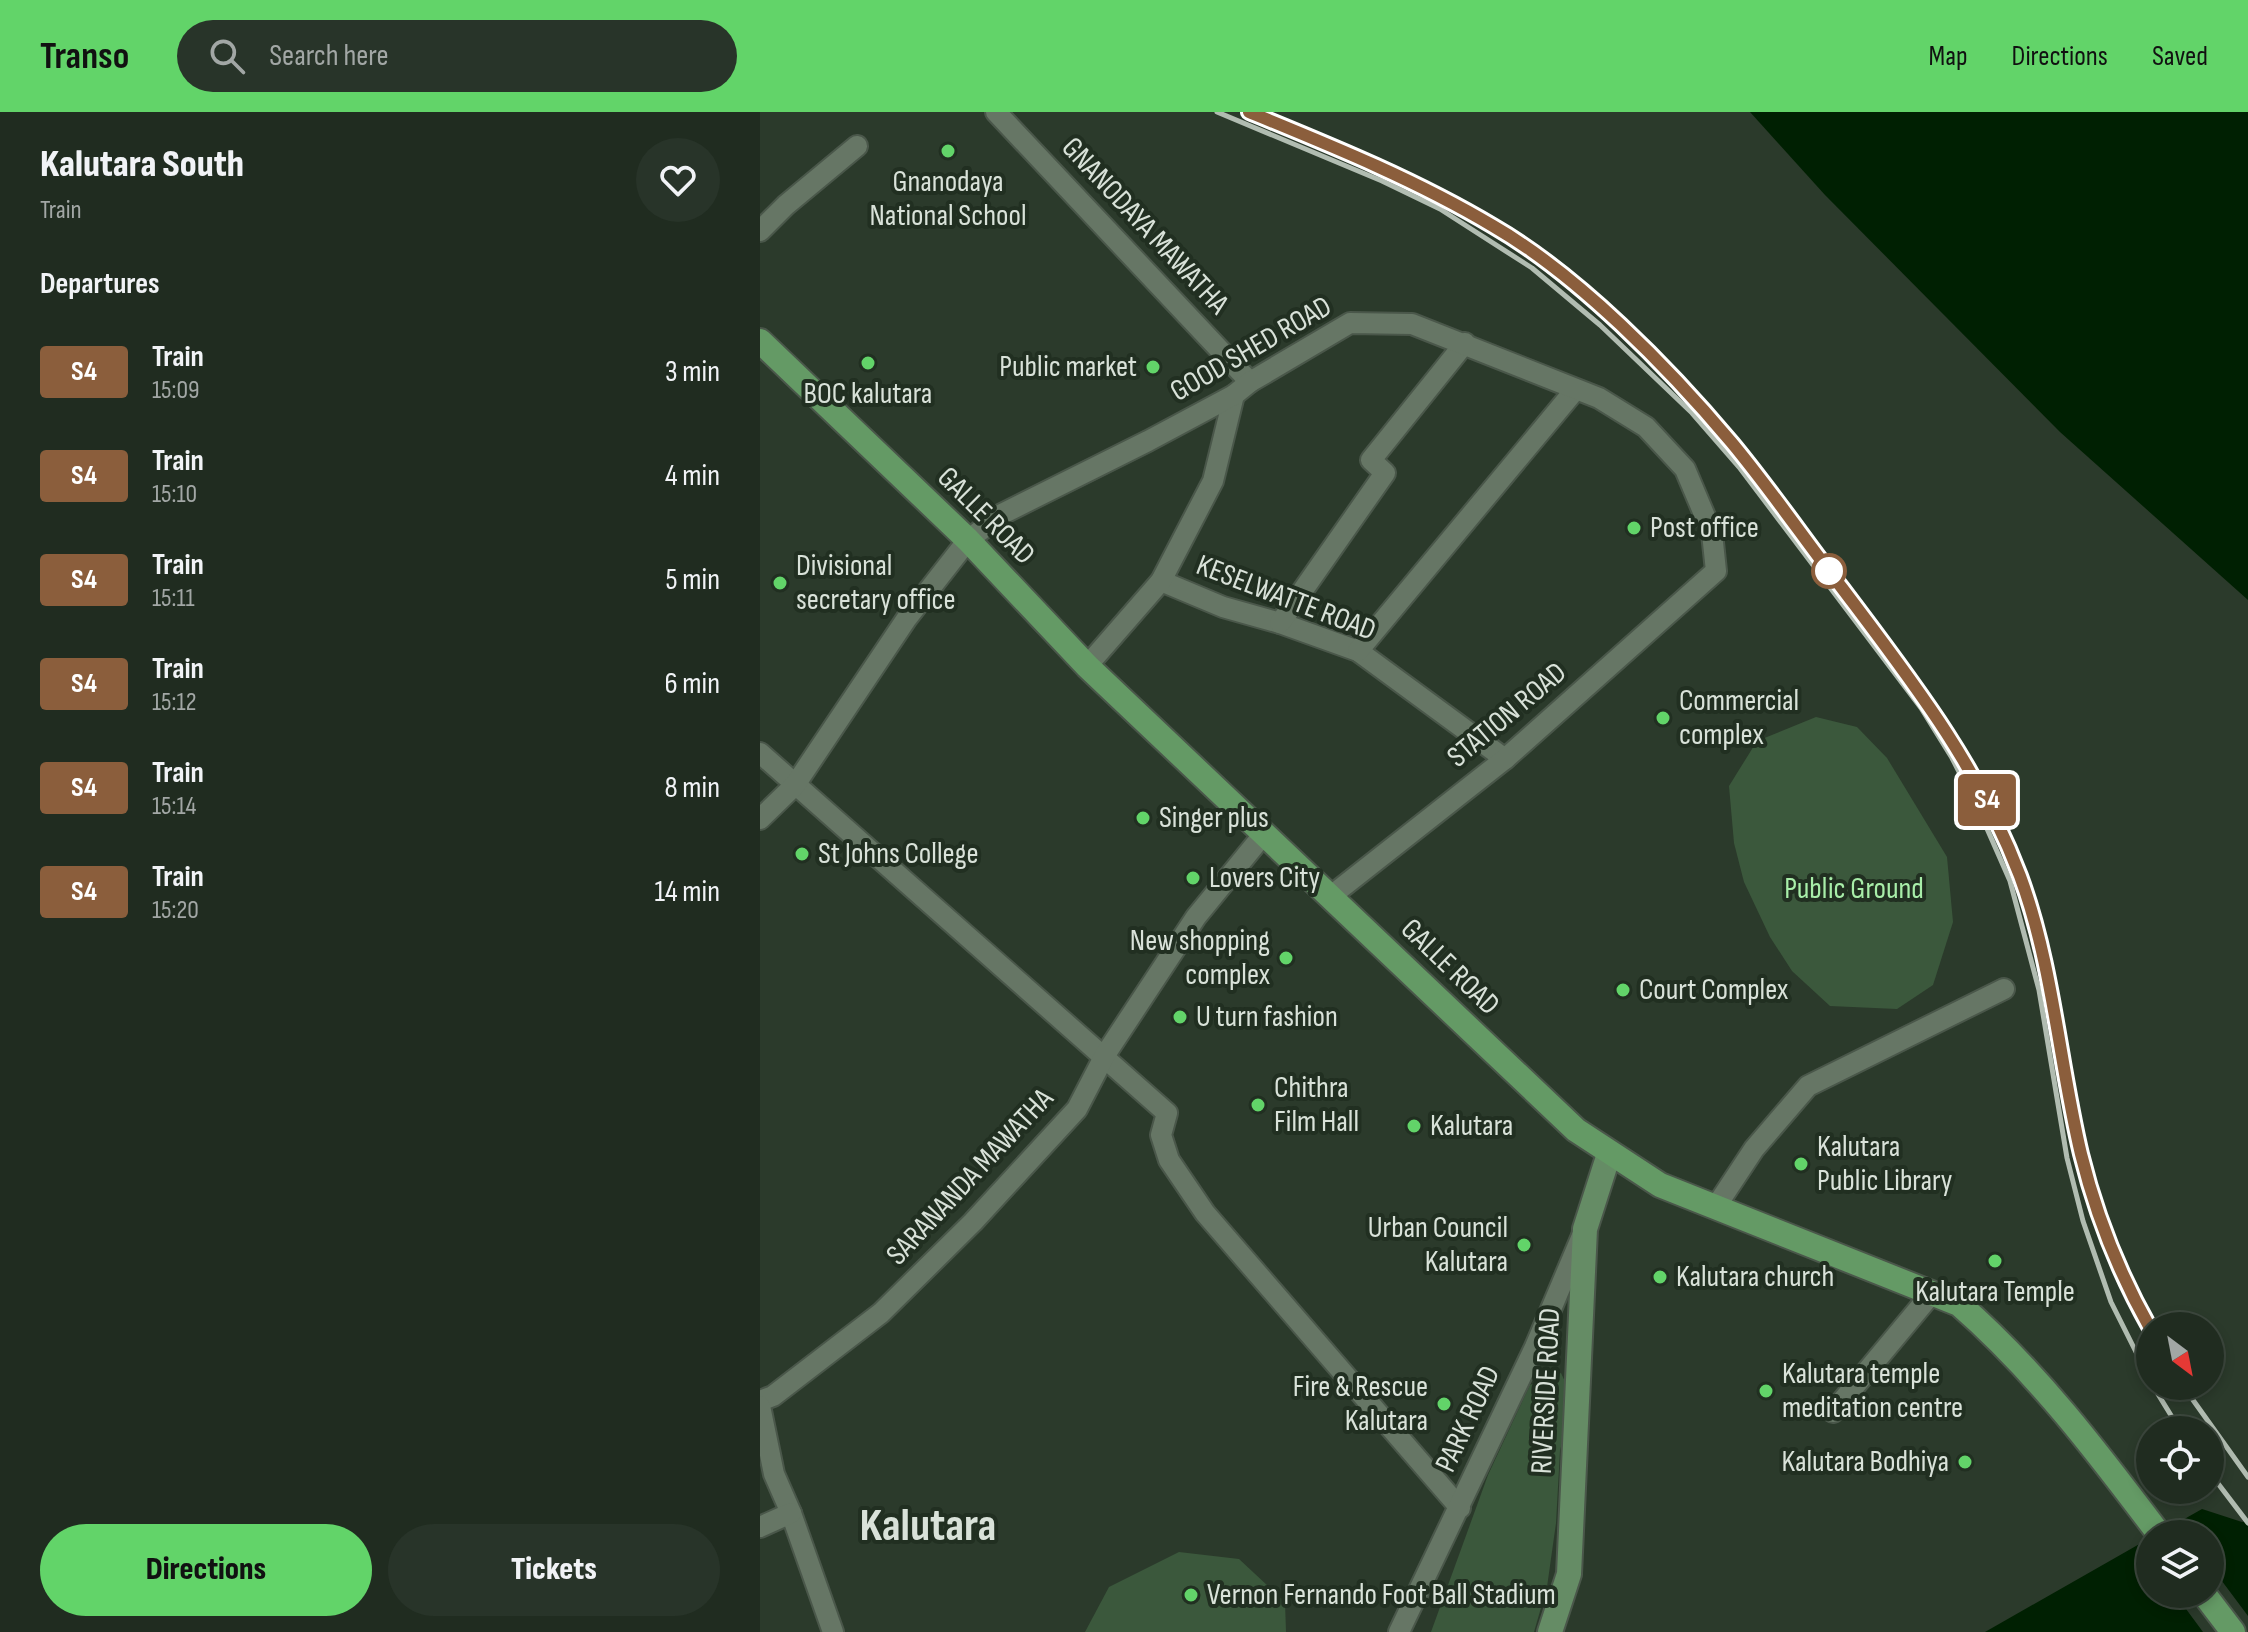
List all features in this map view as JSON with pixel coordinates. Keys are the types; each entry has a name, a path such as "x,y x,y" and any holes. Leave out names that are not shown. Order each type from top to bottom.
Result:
{"highway":[{"name":"GALLE ROAD","path":"760,341 968,540 1087,666 1576,1130 1660,1185 1959,1304 2030,1373 2148,1520"},
{"path":"2215,1608 2233,1632"}],"main road":[{"name":"RIVERSIDE ROAD","path":"1550,1632 1569,1574 1585,1229 1609,1154"}],"street":[{"name":"GNANODAYA MAWATHA","path":"996,112 1242,388"},
{"path":"760,231 786,205 857,146"},
{"name":"GOOD SHED ROAD","path":"760,819 795,785 907,618 968,540 1002,514 1148,441 1350,323 1412,324 1599,398 1646,427 1685,469 1712,533 1716,571"},
{"path":"1280,623 1385,473 1371,460 1465,343"},
{"path":"1087,666 1161,581 1213,481 1242,388"},
{"path":"1358,651 1575,390"},
{"name":"STATION ROAD","path":"1331,896 1505,759 1716,571"},
{"name":"KESELWATTE ROAD","path":"1161,581 1212,603 1358,651 1505,759"},
{"path":"760,753 1167,1113 1161,1135 1169,1160 1205,1213 1460,1508"},
{"name":"SARANANDA MAWATHA","path":"760,1403 881,1313 973,1222 1077,1109 1105,1055 1196,917 1263,835"},
{"path":"1715,1208 1754,1149 1808,1086 2004,989"},
{"name":"PARK ROAD","path":"1399,1632 1535,1347 1585,1229"},
{"path":"1833,1412 1932,1293"},
{"path":"760,1403 774,1474 833,1632"},
{"path":"760,1527 791,1513"}],"green space":[{"name":"Public Ground","path":"1816,717 1857,727 1887,758 1947,857 1953,922 1933,985 1897,1009 1830,1006 1792,971 1770,937 1744,882 1734,843 1729,786 1757,741"},
{"path":"1561,1373 1572,1397 1560,1451 1556,1523 1547,1587 1534,1632 1431,1632 1488,1475 1530,1385"},
{"name":"Vernon Fernando Foot Ball Stadium","path":"1179,1552 1239,1559 1285,1602 1286,1632 1085,1632 1109,1587"}],"shaded area":[{"path":"1750,112 2248,112 2248,600 2060,432 1825,195"},
{"path":"2202,1509 2242,1522 2248,1521 2248,1632 1985,1632 2136,1546 2136,1608 2224,1608 2224,1520 2183,1520"}],"pier":[{"path":"2224,1584 2248,1616 2248,1632 2203,1632 2185,1608 2224,1608"}],"railway":[{"path":"1217,112 1382,181 1440,209 1532,268 1600,325 1692,413 1739,467 1921,708 1952,758 2010,881 2039,990 2067,1158 2083,1221 2111,1302 2136,1352"},
{"path":"1249,112 1378,167"},
{"path":"1453,204 1488,224 1552,269 1612,320 1697,402"},
{"path":"2068,1087 2084,1167 2103,1230 2142,1312"},
{"path":"2162,1400 2171,1416"},
{"path":"2193,1400 2248,1477"},
{"path":"2224,1491 2248,1523"}],"train":[{"name":"S4","path":"1249,112 1390,172 1495,227 1598,305 1701,406 1748,462 1929,702 1992,809 2020,876 2050,990 2081,1154 2098,1217 2141,1312"}],"place":[{"name":"Gnanodaya National School","path":"948,151"},
{"name":"BOC kalutara","path":"868,363"},
{"name":"Public market","path":"1153,367"},
{"name":"Post office","path":"1634,528"},
{"name":"Divisional secretary office","path":"780,583"},
{"name":"Commercial complex","path":"1663,718"},
{"name":"Singer plus","path":"1143,818"},
{"name":"St Johns College","path":"802,854"},
{"name":"Lovers City","path":"1193,878"},
{"name":"New shopping complex","path":"1286,958"},
{"name":"Court Complex","path":"1623,990"},
{"name":"U turn fashion","path":"1180,1017"},
{"name":"Chithra Film Hall","path":"1258,1105"},
{"name":"Kalutara","path":"1414,1126"},
{"name":"Kalutara Public Library","path":"1801,1164"},
{"name":"Urban Council Kalutara","path":"1524,1245"},
{"name":"Kalutara Temple","path":"1995,1261"},
{"name":"Kalutara church","path":"1660,1277"},
{"name":"Kalutara temple meditation centre","path":"1766,1391"},
{"name":"Fire & Rescue Kalutara","path":"1444,1404"},
{"name":"Kalutara Bodhiya","path":"1965,1462"},
{"name":"Vernon Fernando Foot Ball Stadium","path":"1191,1595"}],"district":[{"name":"Kalutara","path":"928,1526"}]}
